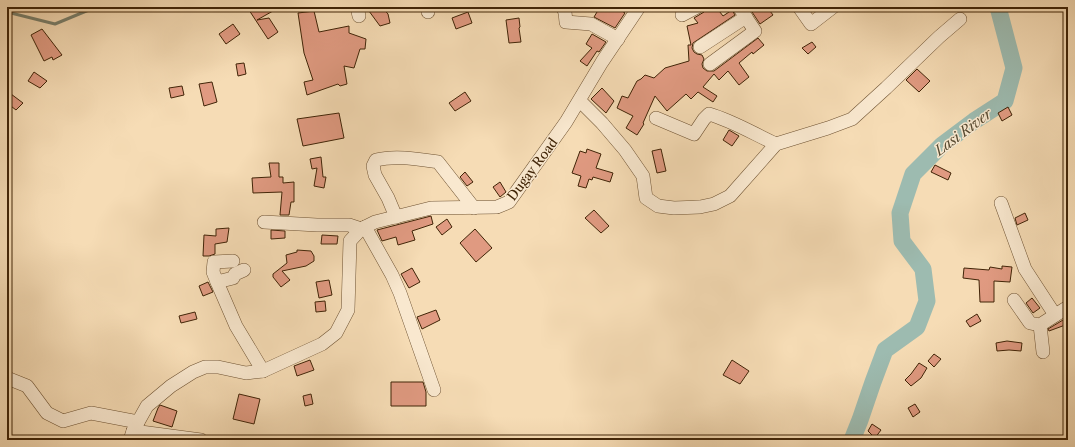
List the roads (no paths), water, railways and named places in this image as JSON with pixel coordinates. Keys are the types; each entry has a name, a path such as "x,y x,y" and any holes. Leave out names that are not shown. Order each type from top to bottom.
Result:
{"street":[{"path":"562,7 565,12 566,22 591,24 618,40"},
{"name":"Dugay Road","path":"363,228 375,222 431,208 497,208 509,202 580,101 588,85 639,7"},
{"path":"682,15 697,7"},
{"path":"799,7 811,24 833,7"},
{"path":"700,47 742,12 755,30 710,64"},
{"path":"580,101 602,123 625,150 644,176 646,198 658,206 674,208 700,207 714,204 730,196 776,144 852,119 960,19"},
{"path":"656,118 694,134 709,114 726,119 776,144"},
{"path":"396,217 388,198 375,175 373,166 376,160 382,158 419,159 438,162 474,208"},
{"path":"1000,203 1025,269 1054,315"},
{"path":"264,222 349,225 363,228 392,275 400,293 434,390"},
{"path":"134,431 147,406 171,386 193,372 205,367 218,367 246,373 263,372 322,344 336,333 348,310 350,241 363,228"},
{"path":"233,261 214,262 215,277 236,326 263,372"},
{"path":"215,277 233,278 235,274 244,270"},
{"path":"1014,300 1030,323 1040,325 1068,307"},
{"path":"1040,325 1043,352"},
{"path":"7,378 27,386 47,413 63,421 91,413 134,431 201,440"}],"waterway":[{"name":"Lasi River","path":"7,12 55,24 96,7"},
{"name":"Lasi River","path":"852,440 885,350 917,327 927,301 923,269 902,241 900,213 913,174 942,145 974,121 1005,101 1014,68 998,7"}]}
